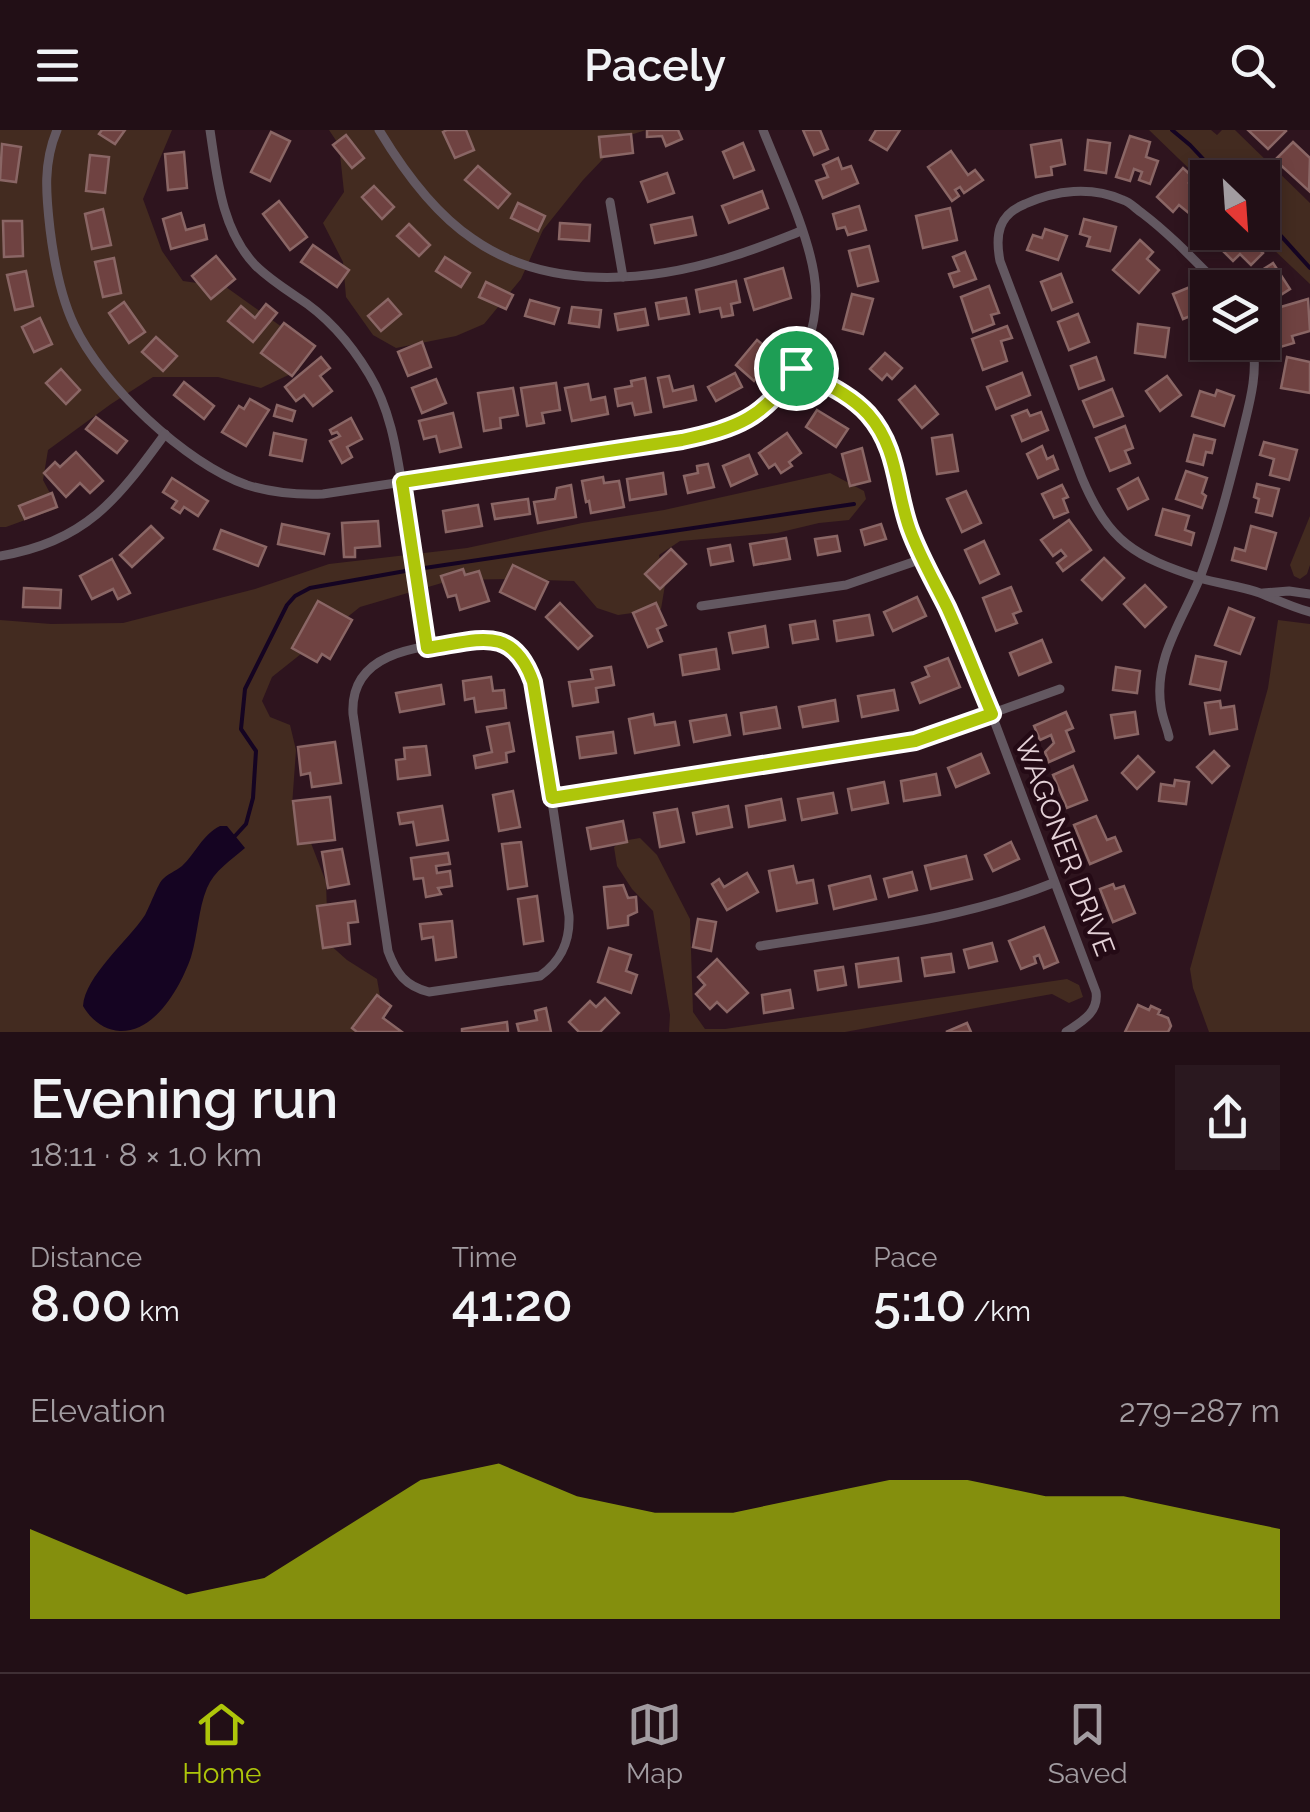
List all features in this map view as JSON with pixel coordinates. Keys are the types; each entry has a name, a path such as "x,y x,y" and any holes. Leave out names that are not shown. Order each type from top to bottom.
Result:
{"street":[{"path":"56,130 47,165 46,196 54,255 67,308 88,350 136,408 165,434 232,478 269,491 300,495 682,440 720,432 761,410 796,368 809,340 816,302 810,256 763,130"},
{"path":"210,130 219,191 236,238 254,264 316,310 354,350 389,418 427,648"},
{"path":"379,130 409,176 457,227 488,250 510,260 562,274 623,277 676,270 729,258 802,231"},
{"path":"1204,270 1161,228 1124,200 1083,190 1052,194 1023,204 1006,214 996,240 1000,261 1095,510 1116,536 1142,556 1310,612"},
{"path":"610,202 623,277"},
{"path":"1170,736 1160,706 1160,670 1200,578 1224,507 1251,398 1255,360"},
{"name":"WAGONER DRIVE","path":"796,368 845,395 869,415 894,463 908,524 992,714 1097,1000 1090,1014 1066,1032"},
{"path":"0,556 48,544 101,512 128,484 165,434"},
{"path":"702,606 846,585 922,559"},
{"path":"1259,593 1310,594"},
{"path":"492,640 507,644 528,667 552,798 569,924 565,947 540,976 437,992 422,990 408,984 397,972 388,951 352,706 358,684 372,665 393,654 427,648 492,640"},
{"path":"552,798 915,741 1060,688"},
{"path":"760,946 964,913 1053,882"}],"shaded area":[{"path":"0,130 172,130 143,199 162,251 183,281 226,287 307,345 299,370 261,388 218,377 153,377 48,450 43,480 58,508 6,527 0,527"},
{"path":"329,130 646,130 624,137 583,180 543,230 521,279 484,324 456,336 396,348 373,335 346,297 343,262 323,223 344,192 339,145"},
{"path":"1149,130 1211,130 1217,135 1222,130 1235,130 1266,160 1190,160 1190,170"},
{"path":"1280,174 1310,203 1310,284 1274,250 1280,250"},
{"path":"830,473 864,491 866,499 849,520 777,533 680,541 659,555 665,585 661,609 618,615 597,608 574,581 452,580 360,607 272,677 262,701 270,717 290,725 296,750 292,806 326,882 328,943 377,979 382,1007 367,1032 0,1032 0,620 123,623 255,589 329,564 467,548"},
{"path":"1310,516 1310,565 1300,579 1294,576 1290,565"},
{"path":"1278,620 1310,624 1310,1032 1209,1032 1190,969 1268,688"},
{"path":"227,826 245,848 218,871 207,888 191,957 174,993 145,1024 120,1031 103,1026 83,1006 91,983 145,915 162,880 182,866 208,834"},
{"path":"640,838 657,855 690,919 693,1012 705,1029 1067,979 1079,985 1083,997 1069,1003 1052,994 845,1032 669,1032 670,1015 653,911 617,866 614,847 622,841"}],"building":[{"path":"102,130 125,130 115,144 99,134"},
{"path":"466,130 474,150 455,158 443,132"},
{"path":"647,130 678,130 682,139 666,146 662,136 647,137"},
{"path":"803,130 820,130 828,149 814,155"},
{"path":"876,130 900,130 887,150 870,140"},
{"path":"1248,130 1285,130 1286,131 1268,149"},
{"path":"271,132 290,141 270,181 251,172"},
{"path":"631,134 633,153 601,157 599,137"},
{"path":"346,135 364,158 352,168 333,145"},
{"path":"1130,136 1150,142 1146,157 1158,161 1150,184 1139,180 1142,172 1134,169 1130,181 1116,177"},
{"path":"1061,140 1065,164 1051,167 1052,175 1036,177 1031,145"},
{"path":"1088,140 1110,143 1106,173 1085,170"},
{"path":"1293,142 1310,158 1309,191 1280,165 1280,160 1275,160"},
{"path":"743,143 754,170 734,178 723,152"},
{"path":"2,144 21,147 16,182 0,180"},
{"path":"951,151 968,175 975,170 983,180 964,193 960,187 955,190 959,196 952,201 928,167"},
{"path":"184,152 187,188 168,190 165,154"},
{"path":"90,155 109,157 105,193 86,191"},
{"path":"838,158 842,169 851,166 858,183 823,198 816,181 828,177 823,165"},
{"path":"478,166 510,194 498,208 465,180"},
{"path":"1183,168 1190,174 1190,214 1179,205 1173,212 1157,197"},
{"path":"667,173 674,193 648,202 641,182"},
{"path":"374,186 394,207 382,219 362,197"},
{"path":"762,191 768,208 729,223 722,206"},
{"path":"279,201 307,237 290,250 263,214"},
{"path":"518,203 545,216 538,231 511,218"},
{"path":"859,206 866,230 848,235 845,227 837,229 833,214"},
{"path":"950,208 957,240 923,248 916,216"},
{"path":"103,209 111,245 92,249 85,214"},
{"path":"181,213 186,230 204,225 207,239 171,249 163,219"},
{"path":"692,217 696,235 655,243 651,225"},
{"path":"1084,219 1116,227 1110,251 1087,246 1090,237 1080,234"},
{"path":"3,221 22,221 23,256 4,257"},
{"path":"560,223 590,225 589,241 559,239"},
{"path":"409,224 430,245 419,256 397,236"},
{"path":"1045,229 1067,236 1058,260 1027,250 1033,235 1042,238"},
{"path":"1140,240 1153,252 1147,259 1159,270 1139,293 1113,270"},
{"path":"313,245 349,270 337,287 301,262"},
{"path":"869,246 878,281 858,286 849,251"},
{"path":"1222,250 1263,253 1251,265 1240,254 1233,261"},
{"path":"965,252 976,279 954,287 949,274 959,271 953,257"},
{"path":"216,256 235,279 211,299 192,276"},
{"path":"445,257 470,273 461,287 436,271"},
{"path":"114,258 121,293 103,297 95,262"},
{"path":"783,268 791,298 754,310 745,279"},
{"path":"26,271 33,306 15,310 7,275"},
{"path":"1061,274 1072,302 1052,310 1041,282"},
{"path":"1280,274 1290,289 1280,295"},
{"path":"736,281 740,302 731,304 733,315 722,317 720,308 700,312 696,290"},
{"path":"486,282 513,295 506,309 479,297"},
{"path":"989,286 999,313 991,315 994,324 973,332 961,297"},
{"path":"1190,287 1190,316 1183,319 1173,294"},
{"path":"852,294 873,299 863,334 843,329"},
{"path":"686,298 689,314 659,319 656,303"},
{"path":"388,299 401,314 381,331 368,316"},
{"path":"1308,299 1310,331 1292,336 1294,343 1280,347 1280,307"},
{"path":"530,300 559,308 554,324 525,316"},
{"path":"124,302 145,332 129,343 109,313"},
{"path":"266,304 277,313 253,342 228,321 241,306 255,318"},
{"path":"572,307 601,310 599,327 569,323"},
{"path":"645,309 648,325 618,330 615,314"},
{"path":"1078,314 1089,342 1069,350 1058,322"},
{"path":"40,318 52,344 34,352 22,327"},
{"path":"284,323 315,346 292,376 261,353"},
{"path":"1138,324 1169,328 1165,357 1135,353"},
{"path":"1007,326 1012,338 1001,341 1007,361 983,370 972,339"},
{"path":"156,337 177,356 163,371 142,352"},
{"path":"757,340 776,355 754,381 736,365"},
{"path":"422,342 431,367 408,376 398,352"},
{"path":"885,353 902,368 892,379 887,374 882,380 870,369"},
{"path":"321,357 330,368 320,376 332,391 313,406 304,395 296,401 285,387"},
{"path":"1096,357 1104,380 1079,389 1071,366"},
{"path":"1287,357 1310,362 1310,393 1281,388"},
{"path":"61,369 80,390 66,404 46,383"},
{"path":"735,373 742,387 716,401 708,387"},
{"path":"1022,373 1030,395 996,409 987,387"},
{"path":"669,376 673,391 693,386 696,400 664,407 658,378"},
{"path":"1167,376 1181,395 1160,411 1146,391"},
{"path":"645,378 651,412 635,415 632,403 618,406 615,389 632,386 631,381"},
{"path":"436,379 446,403 422,413 412,388"},
{"path":"184,382 214,406 204,419 174,395"},
{"path":"556,383 560,410 542,413 544,423 527,426 521,388"},
{"path":"588,384 591,400 605,397 608,414 572,421 565,388"},
{"path":"915,386 938,414 922,428 899,400"},
{"path":"513,388 518,415 500,418 501,428 484,431 478,393"},
{"path":"1112,389 1123,416 1094,427 1083,401"},
{"path":"1217,390 1234,396 1224,426 1192,416 1200,391 1215,396"},
{"path":"250,399 269,410 246,446 222,432 239,406 244,409"},
{"path":"277,405 295,411 292,421 274,416"},
{"path":"817,410 848,429 836,447 806,427"},
{"path":"1027,410 1030,416 1041,412 1048,430 1022,441 1012,416"},
{"path":"453,413 461,447 440,452 436,436 424,439 419,421"},
{"path":"96,417 127,441 117,453 86,429"},
{"path":"351,418 362,439 347,447 352,457 342,463 330,441 340,436 330,430"},
{"path":"1125,426 1133,448 1125,451 1130,463 1110,471 1096,438"},
{"path":"274,433 306,440 302,461 270,455"},
{"path":"787,433 801,453 781,473 775,464 769,468 759,453"},
{"path":"952,435 958,471 937,474 932,438"},
{"path":"1194,435 1215,440 1203,465 1187,461"},
{"path":"1264,442 1297,450 1289,480 1270,475 1274,459 1260,455"},
{"path":"1042,446 1047,459 1053,456 1058,469 1038,478 1027,454"},
{"path":"862,448 870,481 850,486 842,454"},
{"path":"76,452 103,481 90,493 80,483 66,497 44,473 55,462 60,467"},
{"path":"749,455 757,474 731,486 723,466"},
{"path":"708,464 714,487 688,493 684,476 698,473 697,466"},
{"path":"1186,471 1207,478 1202,508 1176,499"},
{"path":"663,473 666,494 630,500 627,479"},
{"path":"603,477 604,483 619,481 624,507 591,513 582,481"},
{"path":"172,478 208,501 198,516 184,507 180,513 172,508 177,501 163,492"},
{"path":"1138,478 1148,499 1128,509 1118,489"},
{"path":"1257,484 1279,489 1272,516 1256,512"},
{"path":"571,485 576,517 538,523 534,502 555,499 557,488"},
{"path":"1062,485 1068,497 1063,499 1068,512 1054,518 1042,494"},
{"path":"966,491 981,523 962,532 947,499"},
{"path":"52,493 57,507 25,519 19,506"},
{"path":"528,499 530,514 495,519 492,504"},
{"path":"478,505 482,526 446,532 443,511"},
{"path":"1163,509 1189,516 1185,530 1194,533 1191,545 1156,535"},
{"path":"1069,520 1091,550 1063,571 1057,563 1066,556 1061,550 1053,556 1041,540"},
{"path":"378,521 380,546 355,548 355,557 344,557 342,523"},
{"path":"282,524 329,534 324,554 278,544"},
{"path":"881,524 886,539 865,545 861,530"},
{"path":"151,526 163,538 132,567 120,555"},
{"path":"1251,526 1276,533 1266,569 1232,560 1235,548 1245,551"},
{"path":"221,530 266,547 258,566 214,549"},
{"path":"837,536 840,551 818,555 815,539"},
{"path":"786,538 790,559 754,565 750,544"},
{"path":"984,541 999,574 980,583 965,550"},
{"path":"730,545 733,561 711,565 708,549"},
{"path":"671,549 686,564 660,589 645,574"},
{"path":"1104,558 1124,578 1102,600 1082,580"},
{"path":"112,559 130,593 118,599 113,589 92,599 80,576"},
{"path":"513,565 548,582 535,609 500,592"},
{"path":"463,569 465,575 479,571 489,601 460,610 456,595 448,597 441,576"},
{"path":"1145,585 1166,607 1145,627 1124,604"},
{"path":"1011,587 1021,611 1013,614 1017,623 996,631 983,598"},
{"path":"24,588 61,590 60,608 23,607"},
{"path":"917,597 926,616 893,631 884,612"},
{"path":"318,601 352,620 330,659 322,654 317,662 292,648"},
{"path":"560,603 592,636 578,649 546,617"},
{"path":"656,603 666,625 657,629 662,641 648,647 633,613"},
{"path":"1229,608 1254,618 1240,654 1215,645"},
{"path":"869,615 873,635 837,641 834,621"},
{"path":"815,621 818,639 793,643 790,625"},
{"path":"765,626 768,647 733,653 729,633"},
{"path":"1042,640 1051,662 1019,675 1010,653"},
{"path":"716,649 719,669 683,675 680,655"},
{"path":"1196,656 1226,662 1220,690 1190,684"},
{"path":"948,658 960,687 920,703 912,683 929,676 925,667"},
{"path":"611,667 614,685 596,688 598,702 573,706 569,682 593,679 591,670"},
{"path":"1116,667 1140,671 1137,693 1113,690"},
{"path":"491,677 493,691 504,690 506,708 476,712 474,698 465,700 463,681"},
{"path":"441,685 444,704 400,712 396,693"},
{"path":"894,690 898,710 862,717 858,696"},
{"path":"835,700 838,721 803,727 799,707"},
{"path":"1220,701 1221,708 1234,706 1237,729 1210,734 1205,703"},
{"path":"776,707 780,728 744,734 741,713"},
{"path":"1066,712 1073,728 1066,731 1074,751 1049,762 1045,752 1054,743 1051,735 1040,740 1034,726"},
{"path":"1135,712 1138,734 1115,738 1111,715"},
{"path":"653,714 655,725 675,722 679,745 635,753 629,719"},
{"path":"726,715 730,735 694,742 690,721"},
{"path":"509,723 514,751 506,753 507,762 476,768 474,756 492,752 487,727"},
{"path":"613,732 616,753 580,758 577,737"},
{"path":"335,742 341,783 312,787 310,773 301,775 298,747"},
{"path":"426,746 430,775 398,779 396,760 405,759 404,748"},
{"path":"1214,751 1229,766 1212,783 1197,767"},
{"path":"981,754 989,773 956,787 948,768"},
{"path":"1138,756 1154,772 1137,789 1122,773"},
{"path":"1073,766 1087,800 1067,808 1053,775"},
{"path":"936,774 940,795 904,801 901,781"},
{"path":"1175,780 1189,782 1186,804 1159,801 1161,784 1174,786"},
{"path":"884,782 888,803 852,810 848,789"},
{"path":"513,791 520,827 499,831 493,795"},
{"path":"833,793 837,813 802,820 798,799"},
{"path":"330,797 335,840 298,844 293,801"},
{"path":"781,799 785,820 749,827 746,806"},
{"path":"442,806 448,840 417,845 413,822 400,824 398,813"},
{"path":"728,806 732,827 697,834 693,813"},
{"path":"677,809 684,842 660,847 654,813"},
{"path":"1096,816 1107,840 1115,837 1121,851 1090,864 1074,825"},
{"path":"623,821 627,842 591,849 587,828"},
{"path":"521,842 527,886 508,889 502,844"},
{"path":"1011,842 1019,859 993,871 985,855"},
{"path":"342,849 349,884 328,888 322,852"},
{"path":"448,853 450,864 436,866 437,873 450,871 452,886 438,888 441,894 426,897 423,878 414,879 411,858"},
{"path":"966,856 972,879 931,889 925,866"},
{"path":"793,866 797,883 813,880 817,903 777,911 769,871"},
{"path":"912,872 917,890 889,897 884,879"},
{"path":"747,873 758,892 727,910 712,884 719,879 724,887"},
{"path":"870,876 876,899 834,909 829,886"},
{"path":"1113,884 1115,889 1124,886 1135,913 1113,922 1100,889"},
{"path":"623,885 628,898 636,897 637,912 628,916 628,925 608,928 604,887"},
{"path":"537,896 543,941 524,944 518,899"},
{"path":"355,901 358,922 348,923 350,944 323,948 317,906"},
{"path":"698,919 716,922 711,951 693,947"},
{"path":"452,921 456,957 436,960 433,937 422,939 420,924"},
{"path":"1044,927 1058,962 1044,968 1039,955 1034,957 1036,963 1021,969 1009,941"},
{"path":"992,943 997,961 969,968 964,950"},
{"path":"609,948 631,955 626,971 637,975 631,993 598,982"},
{"path":"951,954 954,972 925,976 922,958"},
{"path":"898,958 901,981 859,987 856,964"},
{"path":"717,959 748,993 727,1012 717,1002 710,1009 696,994 705,985 698,977"},
{"path":"843,967 846,985 818,990 815,971"},
{"path":"790,990 793,1008 764,1013 762,995"},
{"path":"377,995 391,1006 383,1018 402,1032 357,1032 352,1028"},
{"path":"605,998 619,1013 600,1032 579,1032 569,1022 590,1001 596,1007"},
{"path":"1138,1005 1160,1010 1158,1014 1168,1018 1171,1026 1168,1032 1125,1032"},
{"path":"546,1008 551,1032 519,1032 517,1024 537,1020 535,1011"},
{"path":"507,1022 508,1032 462,1032 462,1029"},
{"path":"967,1023 971,1032 946,1032"}],"waterway":[{"path":"1172,130 1204,160"},
{"path":"1280,235 1310,268"},
{"path":"235,836 246,824 253,798 256,751 241,729 245,689 295,596 310,588 411,570 854,504"}],"route":[{"path":"796,368 858,404 886,441 908,524 992,714 915,741 552,798 533,682 520,654 507,644 492,640 427,648 402,482 720,432 748,419 773,400 796,368"}]}
